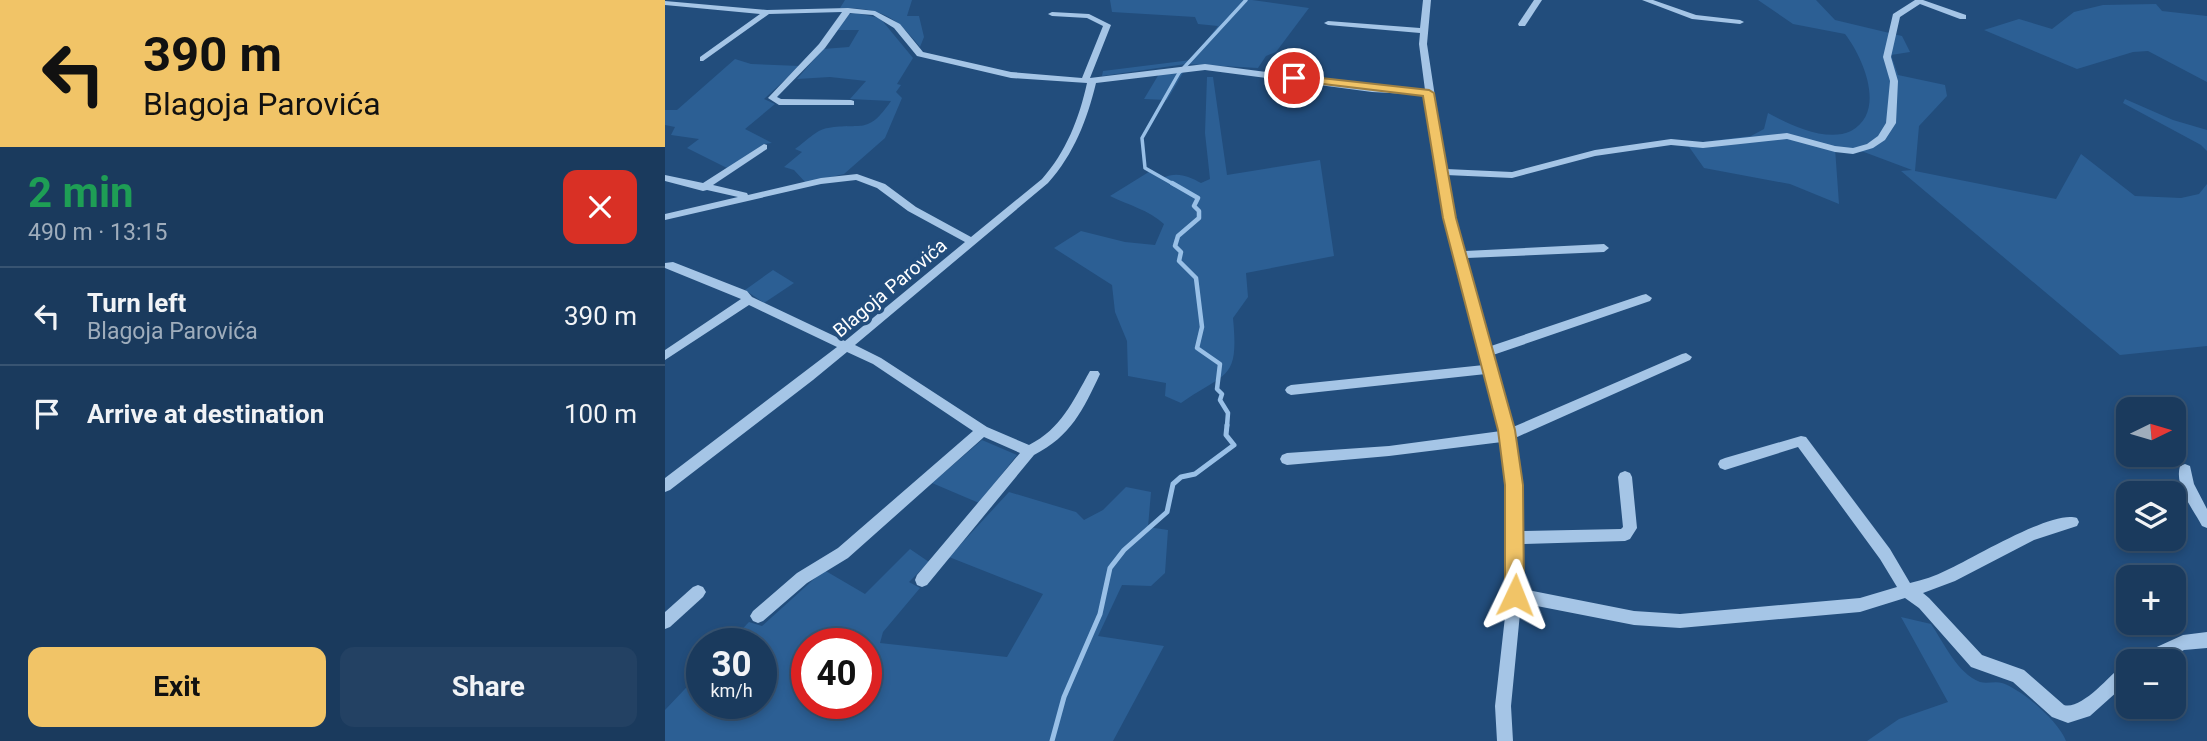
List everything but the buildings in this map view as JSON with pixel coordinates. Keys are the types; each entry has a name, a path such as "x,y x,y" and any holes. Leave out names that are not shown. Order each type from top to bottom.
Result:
{"street":[{"path":"1427,0 1423,31 1441,172 1459,255 1507,435 1514,485 1515,595 1503,706 1505,741"},
{"path":"1522,24 1538,0"},
{"path":"1646,0 1703,19 1740,22"},
{"path":"1441,172 1512,175 1595,153 1671,142 1703,145 1787,136 1835,149 1853,151 1870,146 1882,138 1891,123 1894,81 1887,57 1896,16 1919,1 1963,17"},
{"path":"665,3 767,12 848,10 883,16 903,31 915,51 926,57 1010,75 1088,81 1181,68 1224,68 1372,89 1429,93"},
{"path":"848,10 822,46 772,98 779,102 851,103"},
{"path":"703,59 767,12"},
{"name":"Blagoja Parovića","path":"665,486 846,347 1051,175 1081,118 1088,81 1107,25 1089,16 1052,14"},
{"path":"1328,23 1423,31"},
{"path":"703,188 764,147"},
{"path":"665,178 750,196"},
{"path":"665,217 840,178 865,178 912,209 973,242"},
{"path":"1459,255 1604,247"},
{"path":"669,265 743,294 748,300 877,360 982,431 1029,451"},
{"path":"1487,352 1646,299"},
{"path":"665,355 748,300"},
{"path":"1287,459 1389,451 1507,435 1686,357"},
{"path":"1291,390 1491,369"},
{"path":"922,580 1029,451 1051,441 1064,429 1094,374"},
{"path":"758,615 802,578 843,553 982,431"},
{"path":"1724,464 1801,441 1885,554 1907,591 1924,603 1977,662 2018,676 2058,711 2068,715 2084,710 2116,682"},
{"path":"2185,470 2187,485 2207,522"},
{"path":"1516,538 1625,535 1630,528 1625,477"},
{"path":"1515,595 1634,618 1680,621 1860,605 1930,586 2038,531 2072,522"},
{"path":"665,622 698,592"},
{"path":"2170,649 2183,643 2207,640"}],"shaded area":[{"path":"845,0 912,0 907,16 919,16 924,37 920,47 903,27 886,15 840,8"},
{"path":"1110,0 1252,0 1309,8 1276,52 1266,56 1258,68 1186,64 1102,76 1103,71 1191,60 1218,26 1198,24 1195,17 1112,12"},
{"path":"1758,0 1816,0 1835,20 1902,36 1910,52 1891,55 1898,75 1945,85 1947,96 1919,126 1915,171 2056,199 2081,154 2135,196 2181,198 2199,194 2207,184 2207,346 2120,355 1901,171 1912,170 1864,152 1835,148 1839,204 1790,184 1704,168 1687,144 1751,136 1764,129 1768,113 1808,131 1830,135 1851,131 1862,122 1868,111 1870,98 1864,70 1859,56 1845,34 1793,24"},
{"path":"2156,4 2162,11 2207,16 2207,82 2148,51 2133,52 2077,69 1984,30 2019,19 2052,29 2074,12 2103,5"},
{"path":"848,14 880,18 913,58 897,84 901,85 896,92 902,98 885,138 844,174 806,183 794,170 784,167 802,152 795,149 824,129 869,123 883,112 891,101 850,99 866,81 830,77 797,79 823,49 849,47 859,30 837,30"},
{"path":"735,59 751,64 800,66 764,99 775,104 745,129 772,143 764,144 729,169 687,148 699,139 671,135 675,127 665,125 665,110 677,110"},
{"path":"1184,71 1167,100 1144,99 1159,74"},
{"path":"1207,77 1213,77 1227,175 1320,160 1334,256 1246,273 1248,297 1233,318 1234,353 1227,372 1181,403 1165,396 1166,383 1128,376 1127,341 1115,312 1112,285 1054,248 1081,231 1125,242 1155,245 1164,224 1145,211 1110,196 1152,170 1163,178 1182,175 1201,183 1210,179 1205,133"},
{"path":"2125,99 2173,120 2207,130 2207,151 2201,145 2123,103"},
{"path":"773,270 794,283 764,303 745,290"},
{"path":"982,440 1017,455 979,503 932,483"},
{"path":"1126,487 1151,492 1148,527 1168,530 1165,573 1151,586 1122,585 1098,636 1164,646 1113,741 665,741 665,710 686,688 686,719 777,719 777,628 743,628 749,622 762,626 824,570 865,594 910,549 929,562 909,582 920,588 882,636 882,628 791,628 791,719 882,719 882,643 1007,657 1043,594 949,557 1009,492 1076,512 1084,520 1103,510"},
{"path":"1901,617 1931,624 1964,672 1980,682 2002,683 2020,692 2048,716 2066,741 1867,741 1899,719 1948,702"}],"waterway":[{"path":"1175,185 1145,168 1142,138 1179,73 1246,0"},
{"path":"1172,183 1198,198 1194,206 1199,211 1199,218 1178,236 1175,246 1181,252 1179,261 1196,278 1202,327 1197,348 1220,364 1217,389 1222,394 1220,400 1228,413 1227,426"},
{"path":"1052,741 1064,697 1100,614 1110,568 1124,550 1167,512 1173,484 1181,477 1195,474 1234,445 1226,435 1227,425"}],"route":[{"path":"1294,78 1372,89 1429,93 1450,218 1507,430 1514,485 1515,595"}]}
